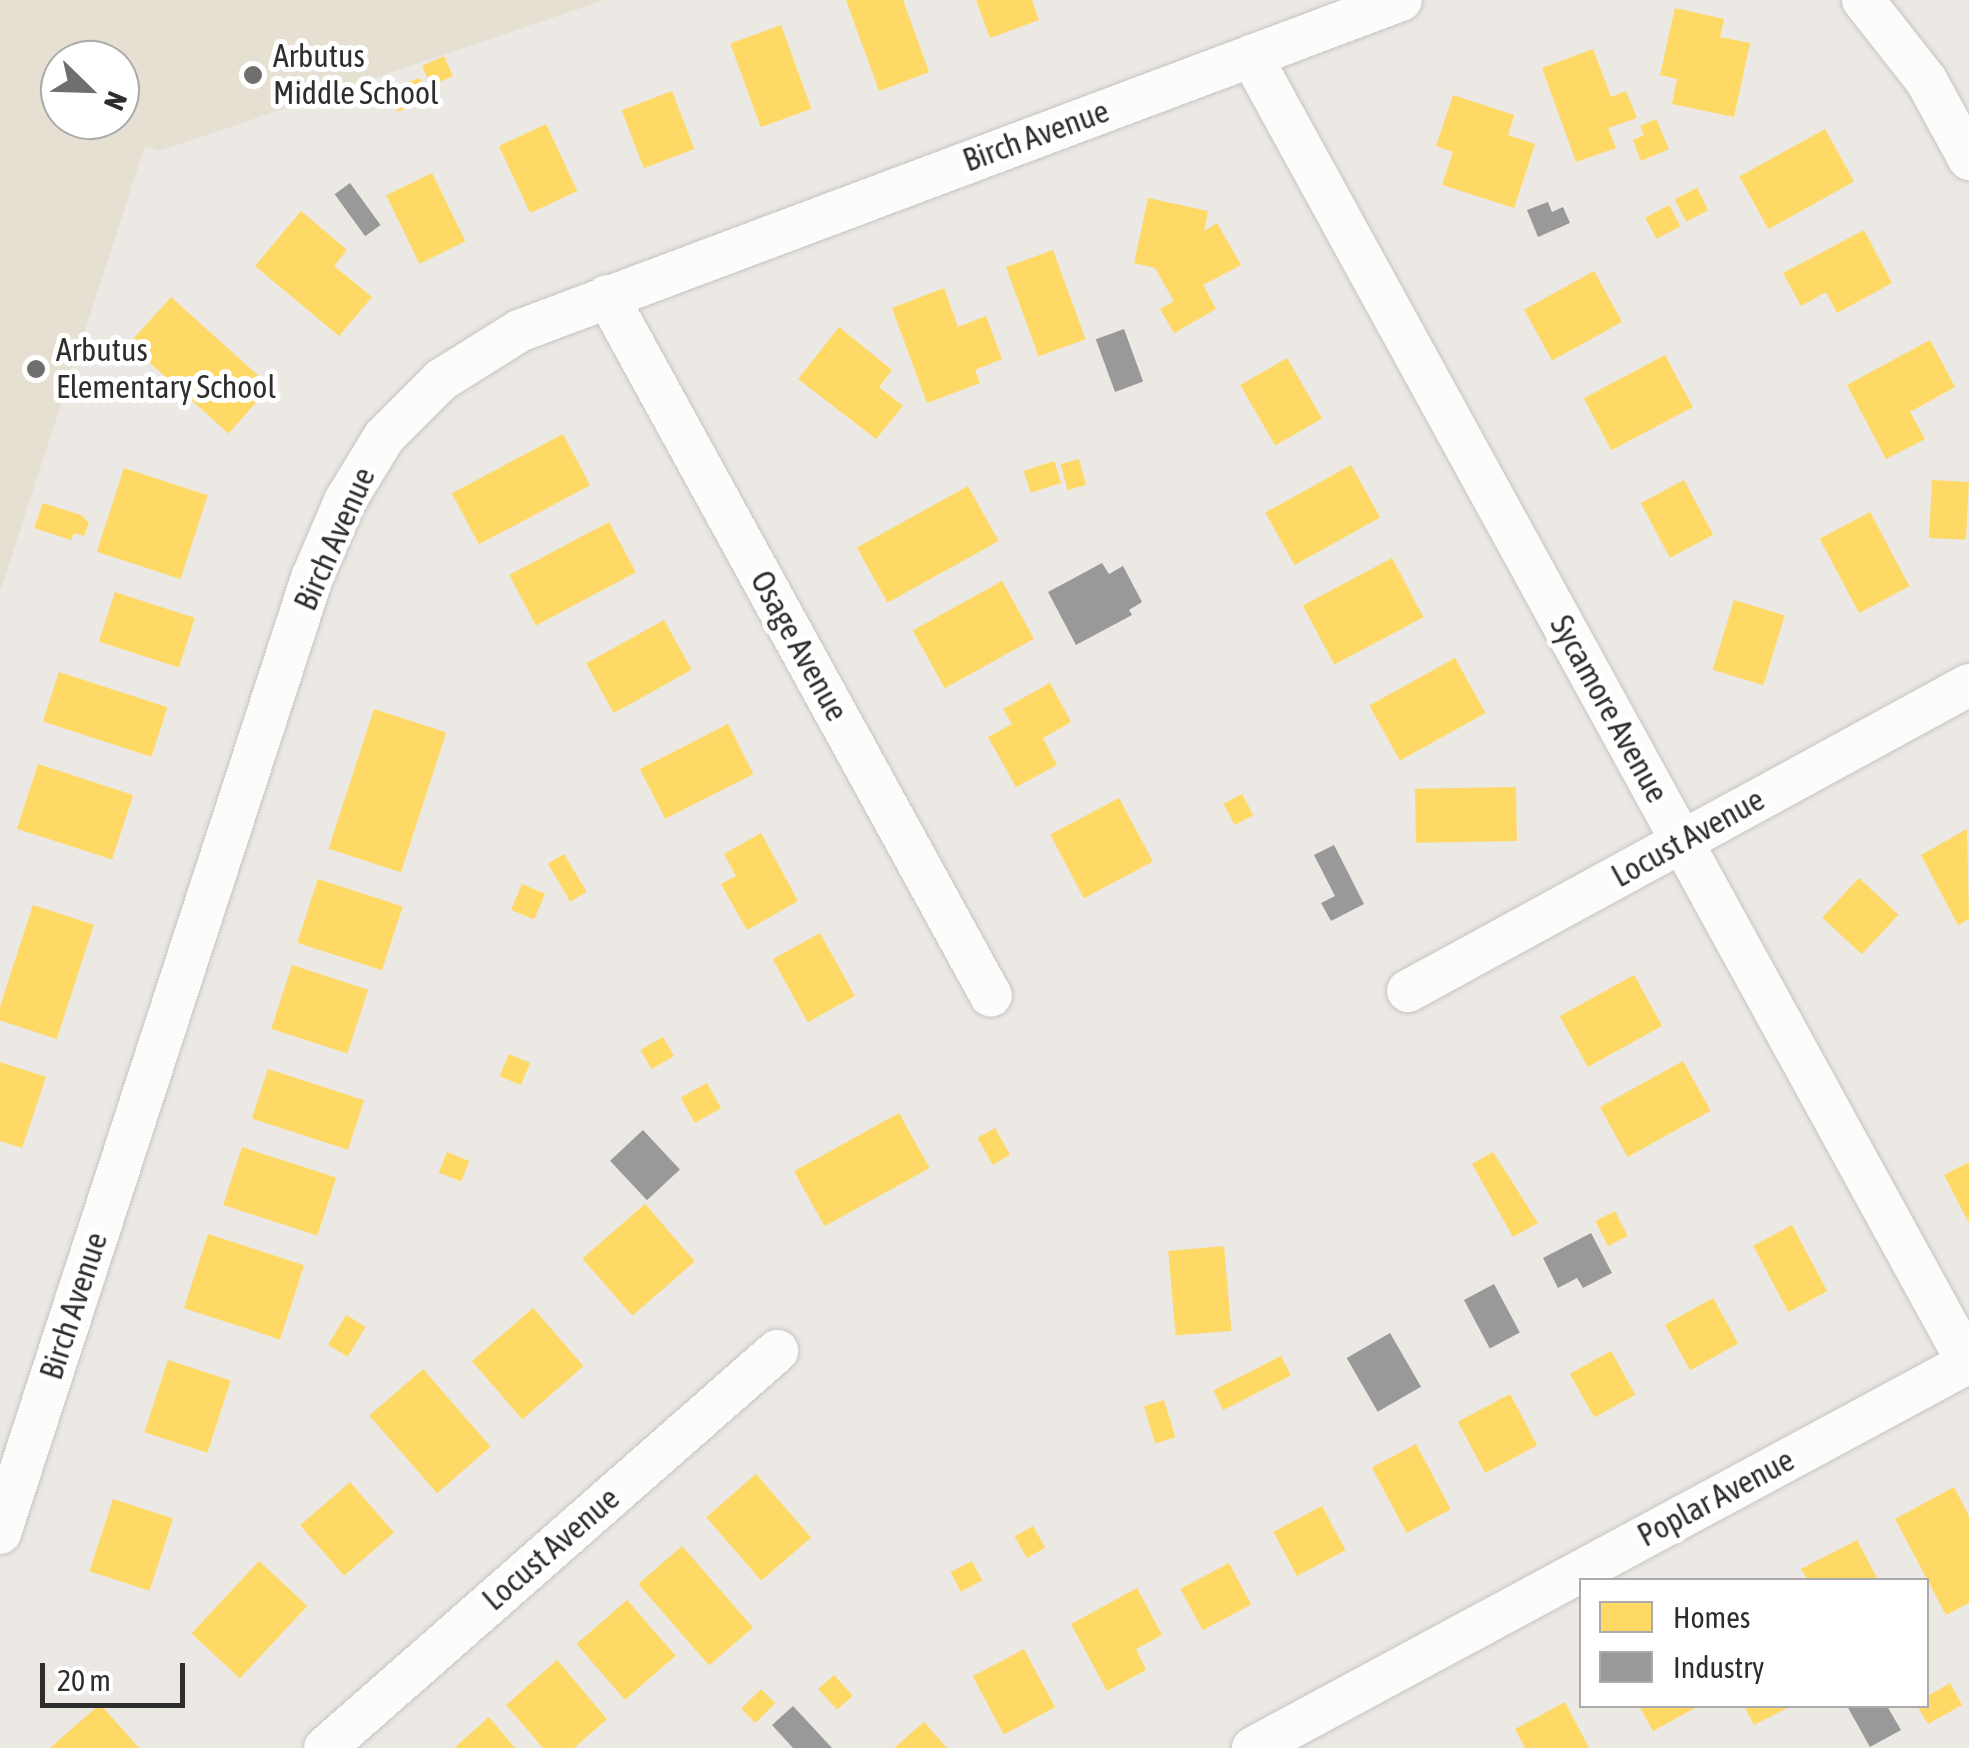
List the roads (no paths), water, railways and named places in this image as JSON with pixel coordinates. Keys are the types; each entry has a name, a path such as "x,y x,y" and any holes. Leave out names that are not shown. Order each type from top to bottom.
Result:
{"street":[{"name":"Birch Avenue","path":"0,1533 312,578 346,501 384,437 440,380 519,331 1402,0"},
{"path":"1863,0 1926,80 1969,159"},
{"name":"Sycamore Avenue","path":"1251,56 1968,1363"},
{"name":"Osage Avenue","path":"608,296 991,996"},
{"name":"Locust Avenue","path":"1408,992 1969,685"},
{"name":"Locust Avenue","path":"325,1748 777,1351"},
{"name":"Poplar Avenue","path":"1253,1748 1968,1363"}],"place":[{"name":"Arbutus Middle School","path":"253,75"},
{"name":"Arbutus Elementary School","path":"36,369"}]}
